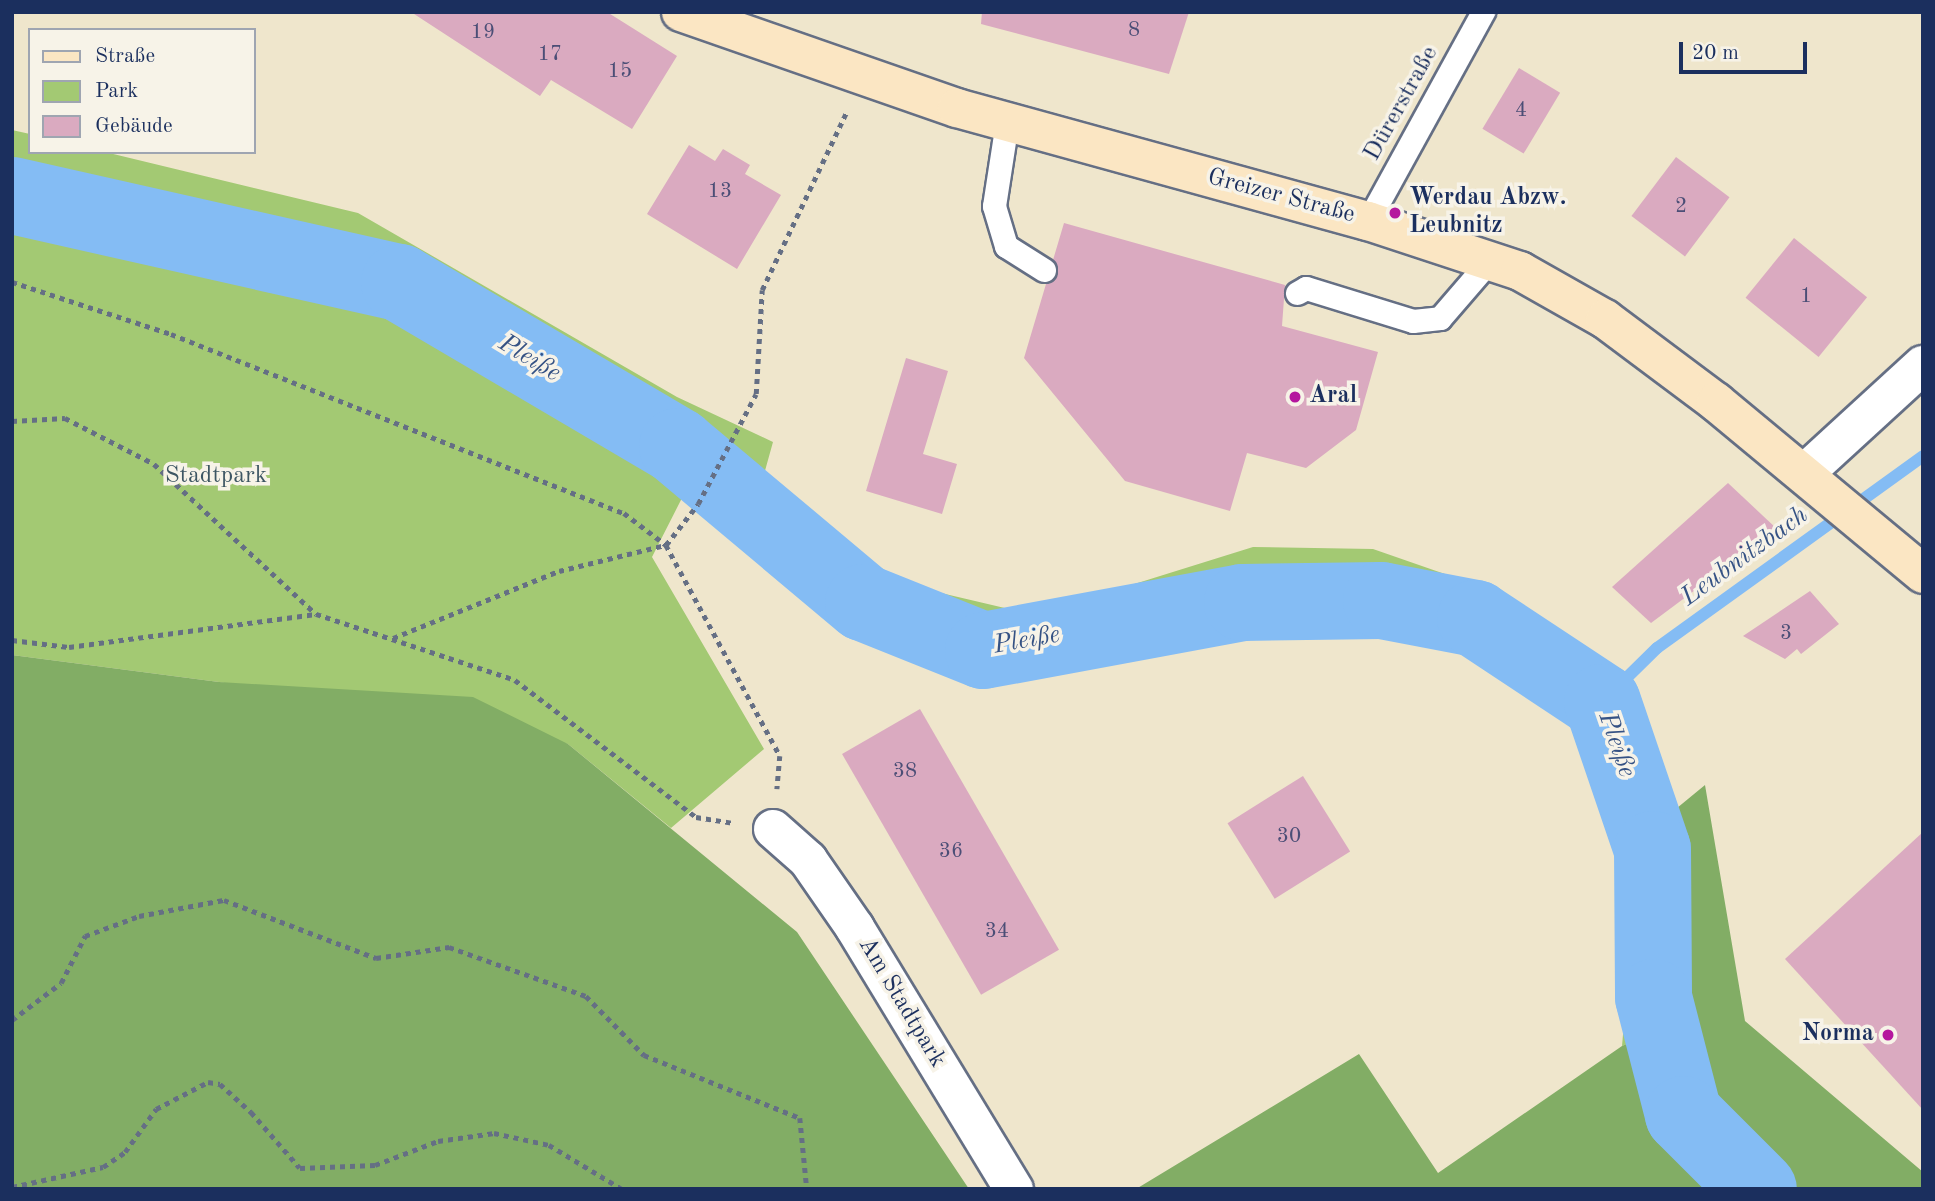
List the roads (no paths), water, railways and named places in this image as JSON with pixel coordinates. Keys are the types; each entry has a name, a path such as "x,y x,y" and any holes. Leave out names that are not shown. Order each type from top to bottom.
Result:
{"street":[{"name":"Greizer Straße","path":"681,12 862,79 1007,122 1368,221 1489,261 1605,319 1814,481 1923,574"},
{"path":"1814,481 1923,365"},
{"name":"Am Stadtpark","path":"773,829 808,860 855,928 1014,1189"}],"lane":[{"name":"Dürerstraße","path":"1368,221 1483,12"},
{"path":"1007,122 994,206 1006,246 1044,270"},
{"path":"1297,293 1306,288 1413,321 1440,318 1489,261"}],"waterway":[{"name":"Pleiße","path":"12,195 399,282 677,446 863,602 983,650 1242,602 1381,600 1475,618 1602,702 1652,849 1653,997 1683,1114 1758,1189"},
{"name":"Leubnitzbach","path":"1602,702 1657,648 1923,456"}],"place":[{"name":"Werdau Abzw. Leubnitz","path":"1395,213"},
{"name":"Aral","path":"1295,397"},
{"name":"Norma","path":"1888,1035"}],"park label":[{"name":"Stadtpark","path":"216,477"}]}
